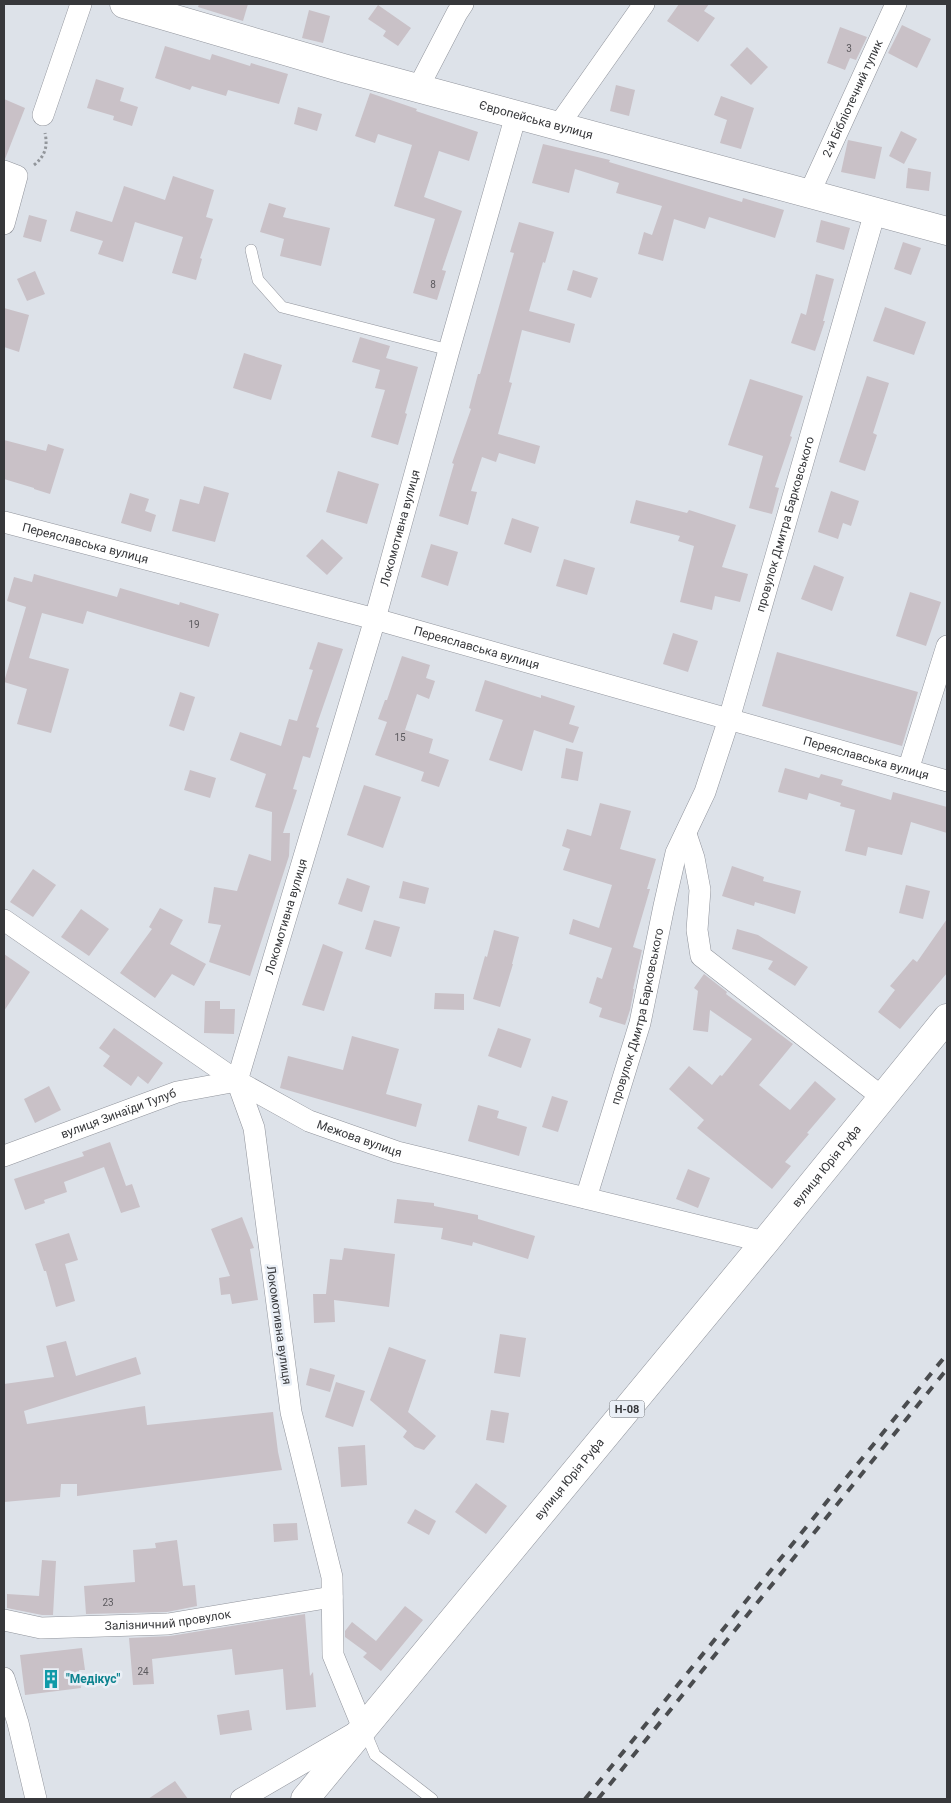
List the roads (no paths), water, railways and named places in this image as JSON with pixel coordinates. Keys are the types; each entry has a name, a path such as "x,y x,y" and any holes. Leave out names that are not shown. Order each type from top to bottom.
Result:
{"main road":[{"name":"Європейська вулиця","path":"124,4 343,68 947,231"},
{"name":"вулиця Юрія Руфа","path":"305,1799 765,1242 947,1018"}],"street":[{"path":"43,116 81,4"},
{"path":"418,88 463,4"},
{"path":"558,126 644,4"},
{"name":"2-й Бібліотечний тупик","path":"809,194 896,4"},
{"name":"Локомотивна вулиця","path":"363,1728 333,1655 332,1577 291,1412 254,1128 237,1081 375,619 516,115"},
{"path":"4,224 10,173"},
{"name":"провулок Дмитра Барковського","path":"586,1198 640,1023 676,853 705,792 729,719 875,212"},
{"name":"Переяславська вулиця","path":"4,522 375,619 947,782"},
{"path":"908,770 947,646"},
{"path":"686,834 694,858 700,890 696,930 701,956 882,1097"},
{"name":"Межова вулиця","path":"4,920 237,1081 309,1121 397,1152 765,1242"},
{"name":"вулиця Зинаїди Тулуб","path":"4,1156 177,1092 237,1081"},
{"name":"Залізничний провулок","path":"4,1620 41,1628 168,1624 332,1597"},
{"path":"4,1678 18,1723 36,1799"},
{"path":"242,1799 363,1728"}],"lane":[{"path":"252,250 258,280 282,307 449,350"},
{"path":"363,1728 375,1754 432,1799"}],"railway":[{"path":"585,1799 947,1354"},
{"path":"598,1799 947,1369"}],"place":[{"name":"\"Медікус\"","path":"51,1679"}]}
